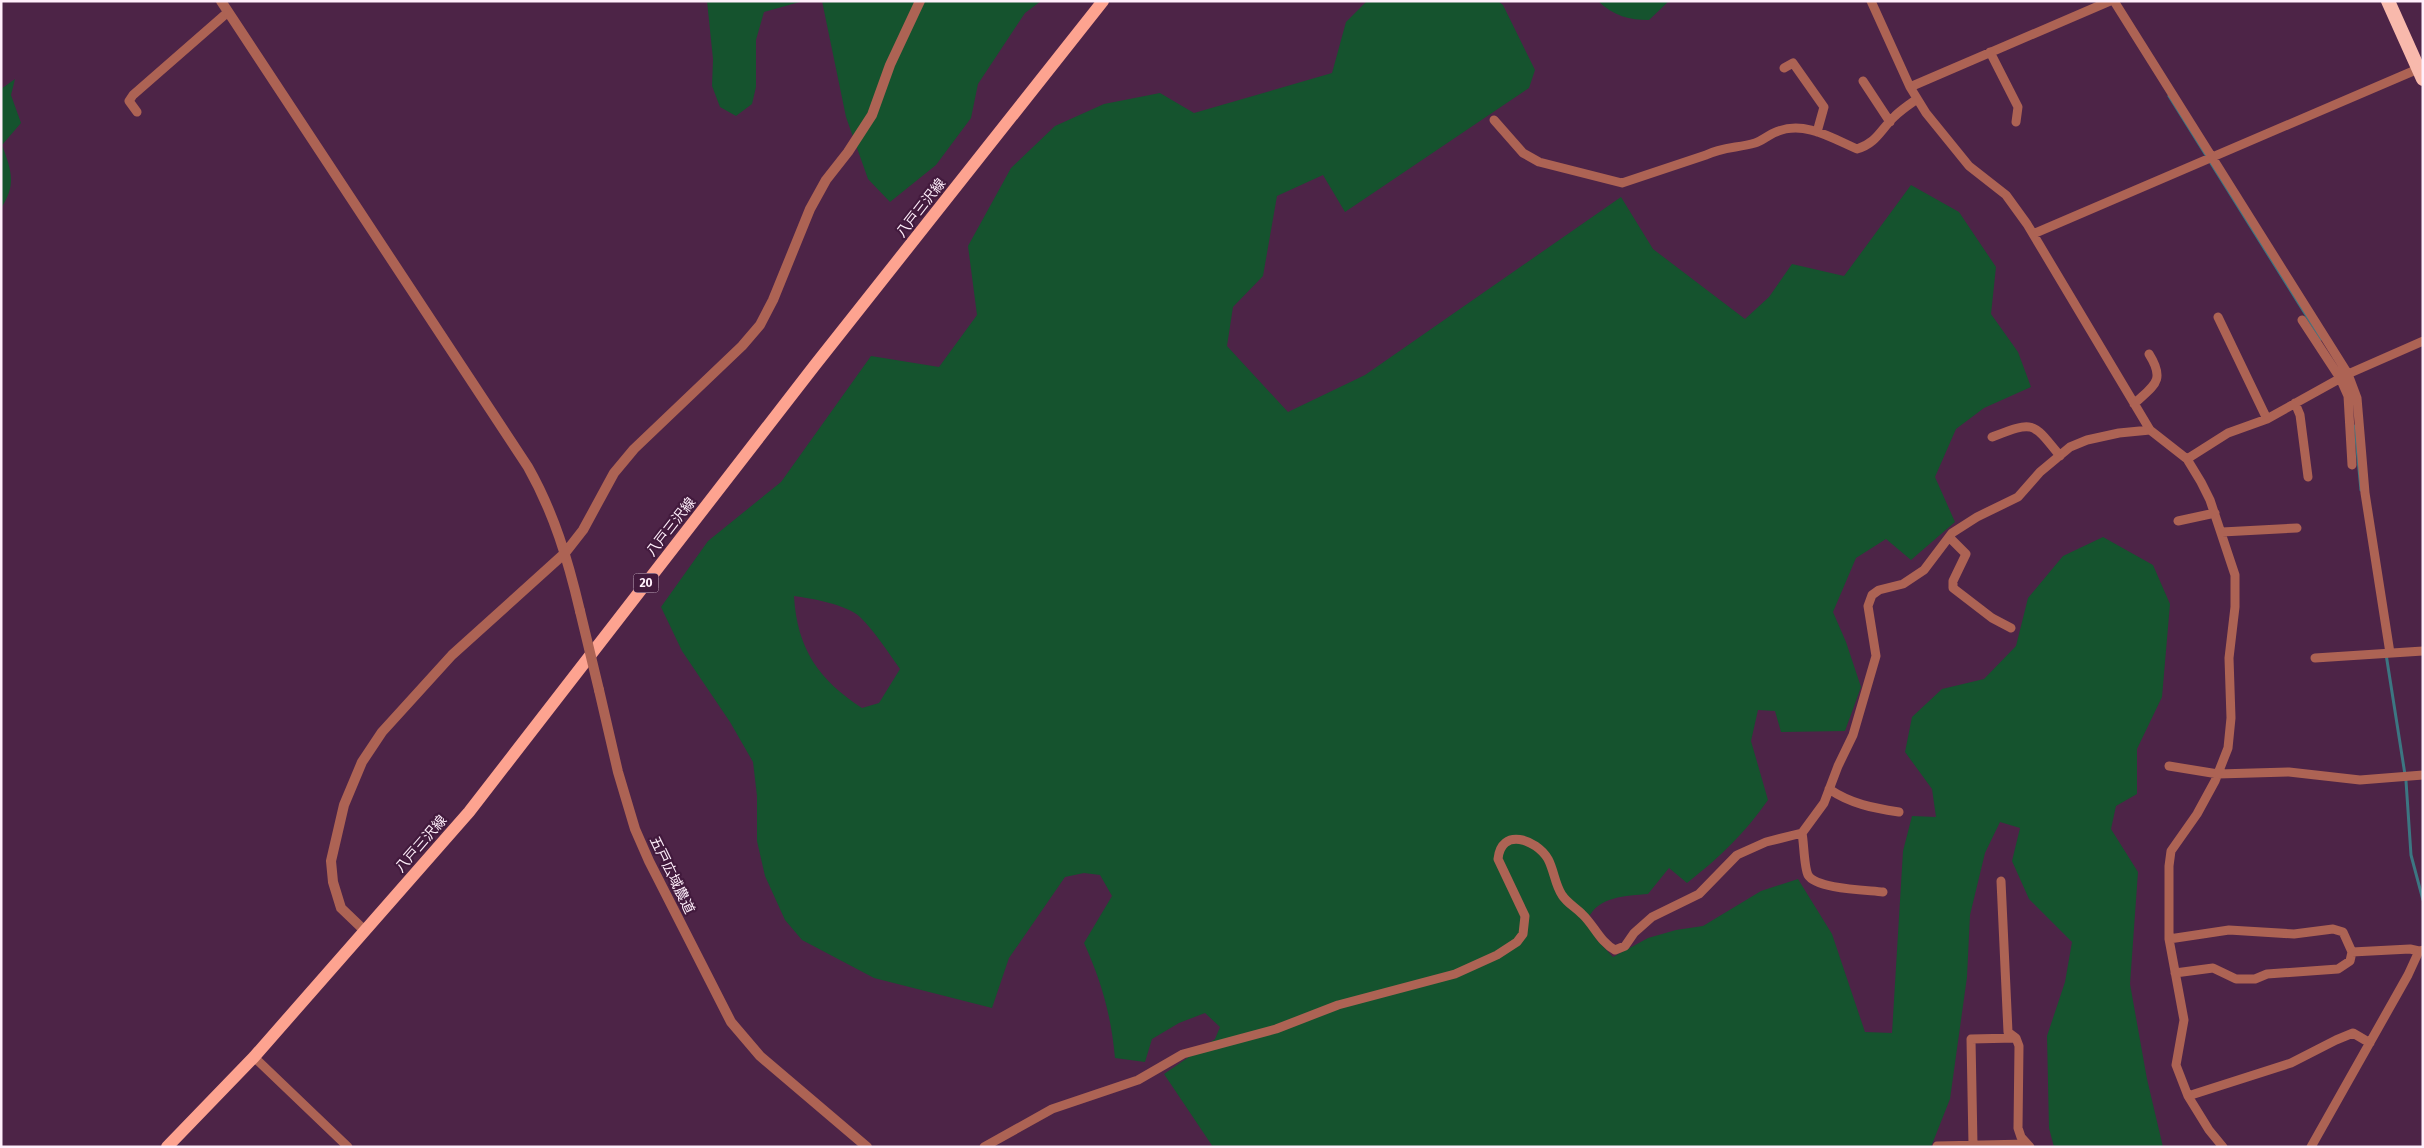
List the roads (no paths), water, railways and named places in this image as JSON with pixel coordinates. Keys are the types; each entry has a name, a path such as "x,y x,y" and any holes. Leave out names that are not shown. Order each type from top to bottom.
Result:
{"highway":[{"path":"2388,1 2420,74"}],"main road":[{"name":"八戸三沢線","path":"167,1147 254,1058 469,812 815,365 1103,1"}],"street":[{"name":"五戸広域農道","path":"221,1 528,467 546,498 565,552 618,772 635,829 648,861 731,1022 760,1056 867,1147"},
{"path":"365,931 340,908 333,882 331,861 344,805 362,762 382,732 452,655 565,552 582,530 614,473 634,450 742,346 760,325 773,300 810,209 826,180 848,152 872,115 890,65 920,1"},
{"path":"1871,1 1917,99 1941,134 1969,166 2006,195 2033,234 2150,430 2187,459 2204,488 2222,532 2235,575 2235,607 2229,658 2231,718 2228,748 2218,774 2197,814 2171,851 2169,939 2184,1020 2176,1065 2188,1096 2209,1130 2223,1147"},
{"path":"1910,87 2110,1"},
{"path":"2114,1 2213,158 2357,398 2365,493 2390,653"},
{"path":"137,112 129,102 133,95 228,12"},
{"path":"1990,52 2018,108 2016,122"},
{"path":"1784,68 1793,63 1824,107 1817,132"},
{"path":"2033,234 2420,74"},
{"path":"1863,81 1890,122"},
{"path":"1494,120 1522,153 1540,162 1622,183 1706,155 1718,149 1756,143 1776,131 1795,128 1817,132 1857,149 1873,142 1890,122 1917,99"},
{"path":"2218,317 2267,419"},
{"path":"2302,320 2344,376 2348,396 2352,465"},
{"path":"2187,459 2228,433 2267,419 2344,376 2423,341"},
{"path":"2134,404 2154,385 2157,377 2158,369 2149,354"},
{"path":"2295,403 2300,415 2308,477"},
{"path":"1992,437 2024,425 2038,429 2060,456"},
{"path":"984,1147 1052,1108 1138,1080 1183,1054 1276,1029 1338,1005 1455,974 1497,955 1517,942 1523,934 1525,916 1498,859 1499,849 1506,842 1513,839 1526,841 1547,858 1561,894 1583,914 1606,945 1616,950 1625,946 1634,933 1652,917 1699,894 1737,855 1766,842 1802,833 1824,803 1853,735 1876,656 1868,606 1872,595 1879,590 1903,584 1924,570 1949,537 1977,517 2018,497 2040,472 2070,447 2087,440 2119,433 2150,430"},
{"path":"2178,521 2215,513"},
{"path":"2222,532 2297,528"},
{"path":"1949,537 1966,554 1953,581 1954,588 1992,618 2011,628"},
{"path":"2315,658 2423,651"},
{"path":"2169,766 2218,774 2289,772 2360,780 2423,775"},
{"path":"1829,789 1842,798 1857,804 1899,812"},
{"path":"1802,833 1807,874 1813,880 1824,885 1882,892"},
{"path":"2001,881 2008,1032 2016,1038 2019,1046 2018,1128 2021,1137 2028,1145"},
{"path":"2169,939 2229,930 2294,934 2333,929 2343,932 2352,952 2350,961 2338,969 2268,974 2255,979 2236,979 2213,968 2175,973"},
{"path":"2311,1147 2421,951 2410,949 2352,952"},
{"path":"2188,1096 2291,1064 2353,1033 2370,1043"},
{"path":"1973,1145 1972,1039 2016,1038"},
{"path":"254,1058 348,1147"},
{"path":"1937,1146 2028,1145"}],"waterway":[{"path":"2169,96 2321,339"},
{"path":"2355,426 2361,490"},
{"path":"2386,654 2406,781 2411,855 2423,900"}]}
